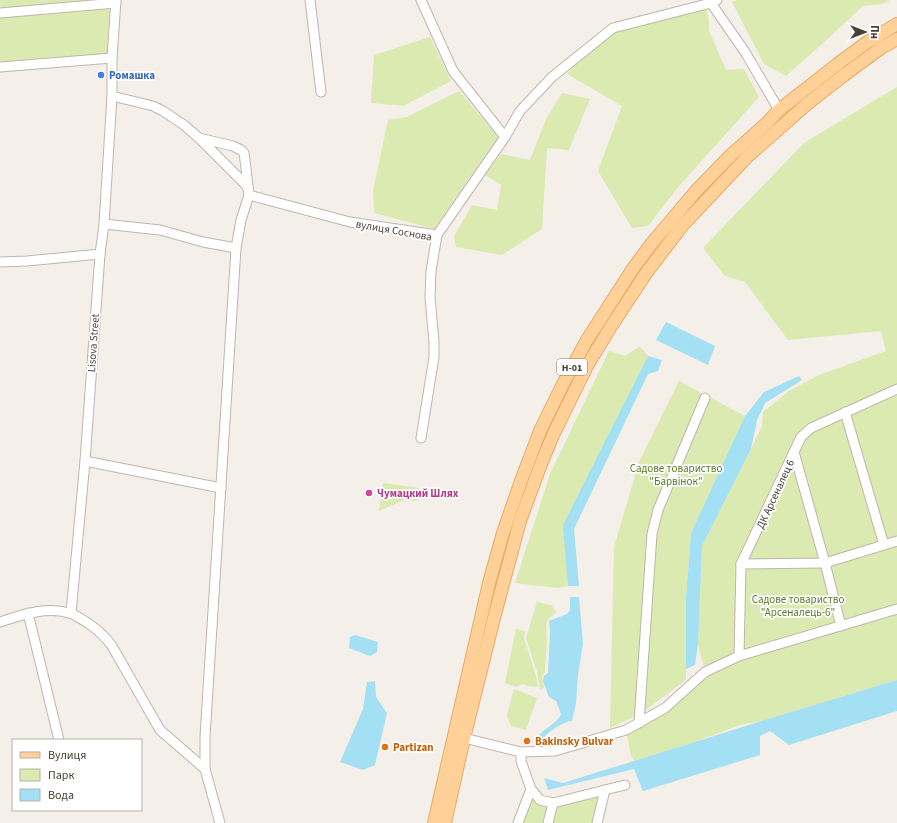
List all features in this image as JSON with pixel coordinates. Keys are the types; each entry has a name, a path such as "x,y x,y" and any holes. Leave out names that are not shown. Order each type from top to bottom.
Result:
{"main road":[{"name":"Н-01","path":"434,823 491,576 503,533 540,431 587,340 648,248 701,186 731,155 767,123 779,110 869,41 897,24"},
{"name":"Н-01","path":"445,823 464,738 520,521 553,435 587,366 647,272 682,226 747,157 807,104 881,48 897,39"}],"street":[{"path":"310,0 321,92"},
{"path":"421,0 453,71 505,137"},
{"path":"0,13 116,2"},
{"name":"Lisova Street","path":"71,613 85,461 100,254 104,224 116,2"},
{"path":"437,235 505,137 520,111 552,77 613,28 714,2 779,110"},
{"path":"0,66 112,58"},
{"path":"112,96 162,110 184,125 245,184 248,192"},
{"path":"199,138 233,146 244,153 248,192 236,248 205,737 205,769 220,823"},
{"name":"вулиця Соснова","path":"248,192 350,222 437,235 430,270 430,297 434,357 421,438"},
{"path":"104,224 160,230 203,242 236,248"},
{"path":"0,262 100,254"},
{"name":"ДК Арсеналец 6","path":"739,656 741,564 802,437 811,428 897,389"},
{"path":"639,723 652,534 658,510 705,398"},
{"path":"845,412 884,545"},
{"path":"794,452 841,626"},
{"path":"85,461 221,488"},
{"path":"741,564 825,563 897,541"},
{"path":"464,738 521,752 555,751 626,730 666,708 705,672 739,656 897,609"},
{"path":"0,622 34,612 56,610 71,613 86,622 105,637 112,646 160,730 205,769"},
{"path":"28,614 59,739"},
{"path":"521,752 521,761 531,789 540,800 553,803 625,785"},
{"path":"518,823 531,789"},
{"path":"597,823 605,790"},
{"path":"548,823 553,803"}],"green space":[{"path":"0,0 110,0 107,56 0,65"},
{"path":"737,0 890,0 882,4 863,6 786,76 764,64 732,2"},
{"path":"706,8 709,19 709,31 726,70 744,69 759,97 679,186 648,226 632,228 598,171 622,106 567,74 575,64 616,32"},
{"path":"430,37 451,81 403,106 371,103 374,55"},
{"name":"Садове товариство \"Арсеналець-6\"","path":"897,87 897,680 758,722 743,724 695,742 634,761 631,755 626,730 665,708 705,672 698,644 702,546 762,426 763,412 789,391 819,375 886,351 881,331 788,340 745,282 725,276 703,248 804,143"},
{"path":"459,91 498,137 434,229 374,213 373,191 388,120 407,117"},
{"path":"562,93 590,99 569,150 547,148 542,229 502,255 456,247 454,236 472,205 497,210 501,185 485,175 501,154 530,160 546,119"},
{"path":"640,346 648,356 564,525 568,586 558,588 515,583 550,474 609,351 625,356"},
{"name":"Садове товариство \"Барвінок\"","path":"679,381 745,416 691,533 686,599 686,680 640,714 610,728 614,547 639,462"},
{"path":"383,483 419,488 417,501 404,500 379,511"},
{"path":"537,602 551,605 556,612 546,623 547,644 545,672 542,676 544,688 540,689 537,672 526,638"},
{"path":"516,629 525,631 524,638 538,687 522,684 517,687 505,683"},
{"path":"514,689 537,698 526,730 511,726 507,716"},
{"path":"600,791 592,823 517,823 529,795 553,803"}],"water":[{"path":"666,322 715,346 708,365 656,340"},
{"path":"648,356 662,360 658,371 648,374 574,529 579,586 568,586 563,525"},
{"path":"799,376 802,380 765,403 757,420 751,449 702,546 698,644 695,665 686,669 686,599 691,533 745,416 764,392"},
{"path":"570,597 579,597 583,644 578,674 576,703 572,721 555,728 543,738 539,748 533,748 535,741 539,736 561,714 556,701 549,697 543,681 544,676 548,673 549,621 567,614 570,610"},
{"path":"355,635 378,642 377,652 370,656 349,648 350,637"},
{"path":"897,680 897,711 789,745 770,731 760,736 760,755 643,791 634,769 548,790 544,778 563,783"},
{"path":"375,681 376,697 387,713 375,765 363,770 340,762 363,709 367,682"}],"place":[{"name":"Ромашка","path":"101,75"},
{"name":"Чумацкий Шлях","path":"369,493"},
{"name":"Bakinsky Bulvar","path":"527,741"},
{"name":"Partizan","path":"385,747"}]}
